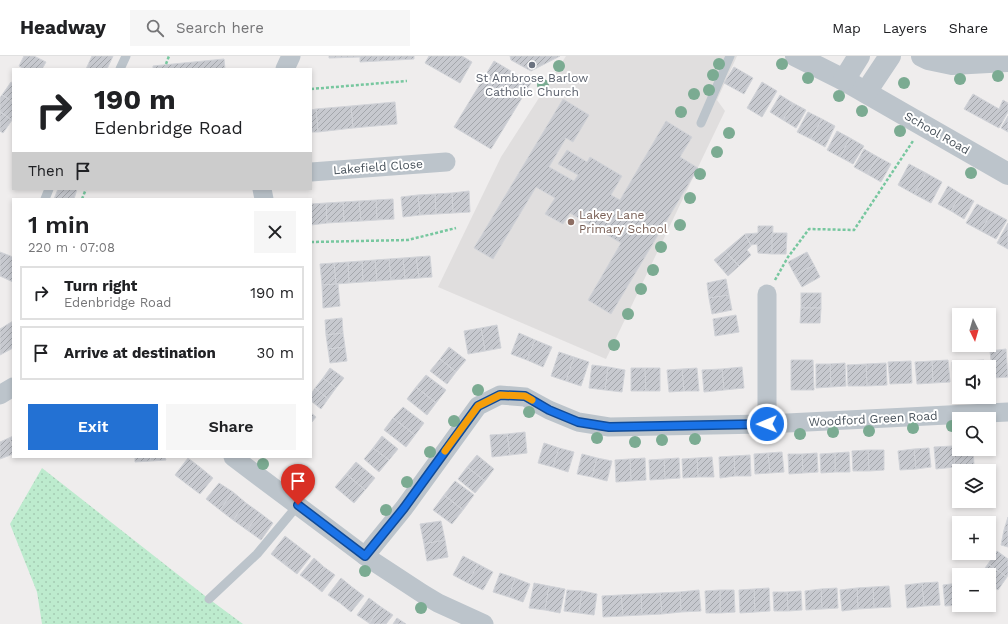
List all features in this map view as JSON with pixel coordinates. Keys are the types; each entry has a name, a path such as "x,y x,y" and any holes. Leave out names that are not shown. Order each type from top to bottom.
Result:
{"street":[{"path":"285,68 291,56"},
{"name":"School Road","path":"796,56 866,92 1008,174"},
{"path":"844,80 859,56"},
{"path":"866,92 890,56"},
{"path":"922,56 928,59 952,64 1008,60"},
{"name":"Lakefield Close","path":"312,172 446,162"},
{"path":"767,294 767,424"},
{"path":"0,395 12,388"},
{"name":"Woodford Green Road","path":"365,556 404,508 478,406 500,395 525,396 549,410 578,422 609,427 767,424 1008,412"},
{"path":"234,458 365,556 438,604 484,624"}],"lane":[{"path":"120,68 126,56"},
{"path":"701,123 730,56"},
{"path":"209,599 257,554 298,505"}],"path":[{"path":"166,64 169,56"},
{"path":"312,89 407,82"},
{"path":"767,294 788,257 809,229 854,230 911,145 922,124"},
{"path":"312,242 408,240 456,228"}],"shaded area":[{"name":"Lakey Lane Primary School","path":"566,56 737,56 717,100 725,111 606,359 438,287 501,157"}],"green space":[{"path":"42,468 243,624 42,624 37,592 10,524"}],"building":[{"path":"24,56 34,56 46,62 43,68 22,68 19,66"},
{"path":"92,56 113,56 107,68 86,68"},
{"path":"329,56 360,56 360,57 329,58"},
{"path":"360,56 378,56 378,61 360,62"},
{"path":"378,56 396,56 396,60 378,61"},
{"path":"396,56 414,56 414,59 396,60"},
{"path":"429,56 462,56 472,62 460,83 425,63"},
{"name":"St Ambrose Barlow Catholic Church","path":"510,56 560,56 531,71 511,60"},
{"path":"224,59 225,68 153,68 153,66"},
{"path":"494,61 531,83 491,149 454,127"},
{"path":"734,67 753,78 744,94 724,83"},
{"path":"11,82 12,82 12,101 2,95"},
{"path":"762,82 777,91 762,117 747,108"},
{"path":"973,94 999,109 1003,100 1008,103 1008,112 999,128 964,109"},
{"path":"2,95 12,101 12,120 0,112 0,98"},
{"path":"780,95 793,103 783,120 770,112"},
{"path":"563,99 589,115 573,142 566,138 549,167 574,181 578,175 558,164 567,150 587,162 590,157 622,176 611,195 620,200 666,121 692,137 680,157 698,168 611,314 588,300 621,243 570,213 563,224 545,214 555,198 536,187 493,259 474,248"},
{"path":"395,102 397,124 353,128 351,106"},
{"path":"793,103 806,110 796,128 783,120"},
{"path":"351,106 353,128 318,132 316,109"},
{"path":"316,109 318,132 312,132 312,110"},
{"path":"0,112 12,120 3,133 0,131"},
{"path":"808,112 822,119 811,139 797,132"},
{"path":"1008,116 1008,132 1001,128"},
{"path":"822,119 835,126 825,147 811,139"},
{"path":"837,131 850,138 840,157 827,150"},
{"path":"850,138 864,146 853,164 840,157"},
{"path":"864,149 878,157 867,174 854,167"},
{"path":"878,157 891,164 881,182 867,174"},
{"path":"909,164 926,173 914,194 898,185"},
{"path":"926,173 942,182 931,203 914,194"},
{"path":"948,186 961,194 951,211 938,204"},
{"path":"58,190 77,190 74,198 54,198"},
{"path":"469,191 470,212 453,213 452,193"},
{"path":"452,193 453,213 436,214 435,194"},
{"path":"435,194 436,214 420,215 418,195"},
{"path":"961,194 974,201 964,219 951,211"},
{"path":"418,195 420,215 403,217 401,197"},
{"path":"393,199 394,219 377,220 376,200"},
{"path":"376,200 377,220 361,221 359,201"},
{"path":"359,201 361,221 344,222 343,202"},
{"path":"343,202 344,222 327,223 326,203"},
{"path":"326,203 327,223 312,225 312,204"},
{"path":"977,204 992,212 981,231 966,223"},
{"path":"992,212 1007,220 996,239 981,231"},
{"path":"1008,223 1008,249 997,243"},
{"path":"758,226 773,226 772,254 758,253 757,244 751,245 745,234 758,233"},
{"path":"772,233 787,233 786,254 772,254"},
{"path":"745,234 751,246 747,250 751,255 739,266 725,251"},
{"path":"725,251 739,266 728,276 714,260"},
{"path":"0,252 12,257 12,282 0,276"},
{"path":"807,252 814,265 795,275 788,262"},
{"path":"430,256 432,277 419,278 416,257"},
{"path":"416,257 419,278 405,279 403,258"},
{"path":"403,258 405,279 391,280 389,259"},
{"path":"389,259 391,280 377,281 375,260"},
{"path":"375,260 377,281 363,282 362,261"},
{"path":"362,261 363,282 349,283 348,262"},
{"path":"348,262 349,283 336,284 334,263"},
{"path":"334,263 336,284 322,285 320,264"},
{"path":"814,265 820,277 802,287 795,275"},
{"path":"726,279 729,295 709,298 707,283"},
{"path":"338,284 340,306 323,308 322,285"},
{"path":"801,293 821,293 821,308 801,308"},
{"path":"729,295 732,310 712,314 709,298"},
{"path":"801,308 821,308 820,323 800,323"},
{"path":"736,315 739,332 715,336 713,319"},
{"path":"342,318 343,333 326,335 325,320"},
{"path":"12,322 12,349 0,355 0,329"},
{"path":"497,325 501,348 485,351 481,328"},
{"path":"481,328 485,351 468,354 464,331"},
{"path":"343,333 345,347 328,349 326,335"},
{"path":"519,333 535,340 527,360 511,354"},
{"path":"535,340 552,347 543,367 527,360"},
{"path":"345,347 347,361 330,363 328,349"},
{"path":"449,347 466,360 456,372 440,359"},
{"path":"1006,349 1008,377 996,378 996,360 991,360 990,352 996,352 996,350"},
{"path":"559,352 574,357 566,381 551,376"},
{"path":"574,357 589,362 581,386 566,381"},
{"path":"440,359 456,372 447,384 430,371"},
{"path":"791,360 813,360 814,390 791,390"},
{"path":"948,360 950,382 933,383 932,361"},
{"path":"911,361 912,383 890,384 888,362"},
{"path":"932,361 933,383 917,384 915,362"},
{"path":"845,363 846,386 831,387 830,364"},
{"path":"886,363 887,385 867,386 866,364"},
{"path":"816,364 830,364 831,387 816,388"},
{"path":"866,364 867,386 848,386 847,365"},
{"path":"592,365 608,367 605,390 589,388"},
{"path":"608,367 625,370 622,392 605,390"},
{"path":"742,367 744,388 724,390 722,369"},
{"path":"330,368 344,378 336,388 323,378"},
{"path":"631,368 645,368 646,391 631,391"},
{"path":"645,368 660,368 660,391 646,391"},
{"path":"697,368 699,391 684,391 682,369"},
{"path":"682,369 684,391 669,392 667,370"},
{"path":"722,369 724,390 704,392 702,370"},
{"path":"426,375 446,390 436,403 416,387"},
{"path":"323,378 336,388 328,399 315,388"},
{"path":"416,387 436,403 427,415 407,399"},
{"path":"315,388 328,399 321,409 312,402 312,392"},
{"path":"403,407 424,423 415,435 393,418"},
{"path":"312,414 316,417 312,422"},
{"path":"393,418 415,435 406,447 384,430"},
{"path":"525,432 527,453 510,455 507,434"},
{"path":"507,434 510,455 492,457 490,435"},
{"path":"12,436 12,446 9,438"},
{"path":"382,436 398,449 389,460 373,448"},
{"path":"9,438 12,446 12,454 0,459 0,442"},
{"path":"544,443 559,448 553,467 538,463"},
{"path":"952,446 952,456 954,456 955,464 952,464 952,467 936,469 934,447"},
{"path":"373,448 389,460 379,472 364,459"},
{"path":"559,448 574,452 568,472 553,467"},
{"path":"929,448 931,467 916,469 914,449"},
{"path":"914,449 916,469 900,470 898,451"},
{"path":"868,450 884,450 884,470 869,471"},
{"path":"868,450 869,471 853,471 852,451"},
{"path":"782,452 784,472 770,473 768,453"},
{"path":"849,452 850,472 835,472 835,453"},
{"path":"768,453 770,473 755,474 754,454"},
{"path":"817,453 818,472 803,473 802,454"},
{"path":"835,453 835,472 821,473 820,454"},
{"path":"582,454 597,458 592,477 577,474"},
{"path":"788,454 802,454 803,473 789,474"},
{"path":"477,455 494,469 485,481 467,467"},
{"path":"750,455 751,476 735,476 734,456"},
{"path":"734,456 735,476 720,478 719,457"},
{"path":"954,456 973,456 974,464 955,464"},
{"path":"712,457 714,477 698,477 697,458"},
{"path":"135,458 150,458 151,461 135,462"},
{"path":"150,458 165,458 166,460 151,461"},
{"path":"188,458 201,468 188,485 175,475"},
{"path":"597,458 612,461 607,481 592,477"},
{"path":"645,458 646,480 631,481 630,459"},
{"path":"679,458 680,478 665,479 664,459"},
{"path":"697,458 698,477 683,478 682,459"},
{"path":"630,459 631,481 616,482 615,460"},
{"path":"664,459 665,479 650,480 649,460"},
{"path":"356,462 375,478 365,490 346,474"},
{"path":"467,467 485,481 475,493 458,479"},
{"path":"201,468 213,478 200,494 188,485"},
{"path":"346,474 365,490 354,503 335,487"},
{"path":"455,481 474,495 463,510 444,495"},
{"path":"219,483 233,492 220,510 206,499"},
{"path":"233,492 246,503 233,520 220,510"},
{"path":"444,495 463,510 452,524 433,510"},
{"path":"246,503 260,513 247,530 233,520"},
{"path":"260,513 273,523 261,540 247,530"},
{"path":"1008,517 1008,531 1004,530"},
{"path":"441,521 445,540 424,544 420,524"},
{"path":"1004,530 1008,531 1008,547 1001,545"},
{"path":"285,536 298,546 284,564 271,554"},
{"path":"445,540 448,557 427,561 424,544"},
{"path":"298,546 311,556 297,574 284,564"},
{"path":"997,551 1008,559 1007,577 996,568 988,564 991,560 996,560"},
{"path":"463,556 478,564 468,583 453,575"},
{"path":"314,558 324,567 311,583 300,575"},
{"path":"478,564 493,572 483,590 468,583"},
{"path":"988,564 994,568 985,568"},
{"path":"324,567 335,575 322,592 311,583"},
{"path":"996,569 1007,577 998,590 996,589"},
{"path":"500,573 515,578 509,597 493,592"},
{"path":"341,578 352,587 340,603 328,595"},
{"path":"515,578 530,584 523,602 509,597"},
{"path":"938,582 940,605 924,606 922,583"},
{"path":"534,583 549,586 545,610 529,608"},
{"path":"922,583 924,606 907,608 905,585"},
{"path":"952,584 952,606 945,606 943,585"},
{"path":"549,586 565,589 560,613 545,610"},
{"path":"889,586 891,607 874,608 873,587"},
{"path":"352,587 364,596 351,612 340,603"},
{"path":"873,587 874,608 858,609 857,588"},
{"path":"769,588 770,611 755,612 754,589"},
{"path":"837,588 838,608 822,609 821,589"},
{"path":"857,588 858,609 842,611 840,590"},
{"path":"754,589 755,612 740,613 739,590"},
{"path":"821,589 822,609 806,610 805,591"},
{"path":"567,590 582,591 579,613 564,611"},
{"path":"699,590 701,611 681,612 680,592"},
{"path":"720,590 734,590 735,612 720,613"},
{"path":"720,590 720,613 706,613 705,591"},
{"path":"582,591 597,594 594,615 579,613"},
{"path":"801,591 802,610 788,611 787,592"},
{"path":"680,592 681,612 662,614 660,593"},
{"path":"773,592 787,592 788,611 774,611"},
{"path":"660,593 662,614 642,615 641,594"},
{"path":"641,594 642,615 623,616 621,595"},
{"path":"621,595 623,616 603,617 602,596"},
{"path":"369,598 381,607 369,623 357,615"},
{"path":"381,607 393,615 386,624 369,624"},
{"path":"397,618 406,624 393,624"}],"slow traffic":[{"path":"445,451 478,406 500,395 525,396 532,400"}],"place":[{"name":"St Ambrose Barlow Catholic Church","path":"532,65"},
{"name":"Lakey Lane Primary School","path":"571,222"}],"route":[{"path":"298,505 365,556 404,508 478,406 500,395 525,396 549,410 578,422 609,427 767,424"}]}
